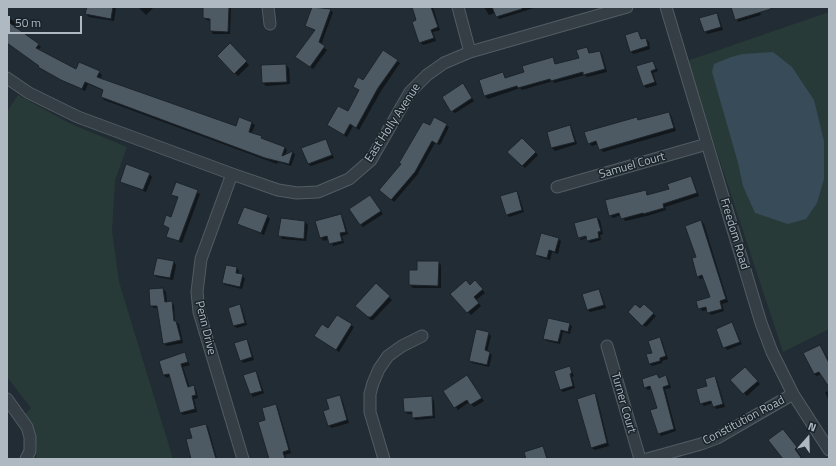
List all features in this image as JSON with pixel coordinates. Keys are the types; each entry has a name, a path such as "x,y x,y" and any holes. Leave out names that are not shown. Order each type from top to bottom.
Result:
{"street":[{"path":"268,7 270,24"},
{"path":"458,7 470,52"},
{"name":"East Holly Avenue","path":"7,78 35,96 78,117 232,174 278,190 297,193 318,192 340,184 357,174 371,160 404,101 418,82 444,63 470,52 627,7"},
{"name":"Freedom Road","path":"666,7 761,323 772,352 793,394 829,450"},
{"name":"Samuel Court","path":"557,187 707,144"},
{"name":"Penn Drive","path":"232,174 201,259 197,292 200,312 243,459"},
{"path":"384,459 370,412 370,394 373,383 379,369 388,356 402,346 422,336"},
{"name":"Turner Court","path":"607,346 640,459"},
{"name":"Constitution Road","path":"647,459 717,438 793,394"},
{"path":"7,399 27,427 30,438 30,451 26,459"}],"green space":[{"path":"829,12 829,329 783,352 687,61"},
{"path":"18,95 71,124 127,147 115,180 112,231 119,282 173,459 36,459 37,448 34,427 25,414 31,408 7,377 7,112"}],"water":[{"path":"773,52 792,67 814,100 824,141 824,179 817,203 806,219 788,224 755,213 743,186 738,163 712,72 714,64 731,57 743,54"}],"building":[{"path":"87,7 113,7 111,19 85,14"},
{"path":"203,7 229,7 228,32 210,31 210,19 203,18"},
{"path":"312,7 331,9 319,42 325,46 310,67 295,57 315,30 305,26"},
{"path":"412,7 431,7 438,27 431,30 434,38 419,43 412,22 416,20"},
{"path":"492,7 522,7 522,9 496,17"},
{"path":"731,7 770,7 771,9 735,20"},
{"path":"717,13 721,27 704,32 699,18"},
{"path":"7,21 39,44 36,48 76,69 79,62 100,71 97,77 236,126 239,117 252,122 249,132 262,136 261,138 285,147 282,156 293,151 289,164 265,158 101,97 103,90 85,82 82,89 61,80 38,67 39,66 7,43"},
{"path":"638,31 641,39 646,38 648,46 630,52 625,35"},
{"path":"230,43 247,61 234,74 217,56"},
{"path":"587,47 589,53 600,51 605,69 583,75 583,72 551,81 550,79 518,88 517,86 484,96 479,80 503,72 505,78 524,72 522,66 553,57 555,64 579,58 576,50"},
{"path":"383,50 398,60 378,88 356,128 350,124 344,135 327,125 338,106 348,111 359,90 353,87 358,77 363,80"},
{"path":"653,61 656,69 651,71 655,82 643,86 636,66"},
{"path":"286,64 287,82 262,83 261,65"},
{"path":"463,83 472,98 451,112 442,97"},
{"path":"669,112 674,128 599,150 596,141 588,144 584,132 637,117 638,120"},
{"path":"434,117 447,124 437,144 432,141 415,172 391,200 379,190 401,164 399,163 423,122 430,125"},
{"path":"570,125 575,142 551,148 547,132"},
{"path":"522,138 536,152 522,166 507,152"},
{"path":"326,139 332,155 308,164 301,148"},
{"path":"126,164 150,173 143,190 120,182"},
{"path":"691,176 697,193 663,204 664,208 643,214 621,219 619,213 609,216 605,200 646,190 647,195 669,189 667,184"},
{"path":"176,182 198,190 179,241 166,237 169,228 163,225 166,215 171,217 178,197 171,195"},
{"path":"517,191 522,210 506,215 500,196"},
{"path":"370,195 381,211 360,225 349,209"},
{"path":"244,207 268,215 261,233 237,224"},
{"path":"341,214 346,232 340,233 342,241 329,244 327,236 320,238 315,221"},
{"path":"597,217 601,231 598,232 599,238 587,241 586,236 578,238 574,223"},
{"path":"281,218 305,221 304,239 278,236"},
{"path":"701,220 726,299 720,301 722,309 707,313 706,307 698,309 696,301 710,297 702,275 697,277 692,258 696,257 685,226"},
{"path":"541,233 559,238 555,252 549,250 547,258 535,255"},
{"path":"157,258 174,261 170,278 153,275"},
{"path":"417,261 439,261 438,286 409,285 409,270 417,270"},
{"path":"226,265 237,267 236,273 243,274 240,287 222,283"},
{"path":"466,280 470,285 475,280 483,289 474,297 479,303 467,313 450,294"},
{"path":"376,283 390,296 371,317 368,317 355,306"},
{"path":"163,288 165,302 172,301 174,321 176,321 181,340 163,344 157,306 150,306 149,289"},
{"path":"599,289 604,305 587,310 582,294"},
{"path":"240,304 245,323 233,326 228,308"},
{"path":"635,304 640,308 644,304 654,313 642,326 628,312"},
{"path":"337,315 352,324 336,350 314,336 322,324 328,328"},
{"path":"548,318 570,323 568,332 561,330 558,342 543,339"},
{"path":"732,322 740,342 723,348 716,329"},
{"path":"476,329 489,332 485,350 490,352 487,365 469,361"},
{"path":"660,337 666,356 660,358 660,361 649,364 646,354 652,353 648,341"},
{"path":"247,339 252,357 240,361 234,343"},
{"path":"820,345 829,363 829,387 819,372 814,374 803,353"},
{"path":"185,352 188,362 181,364 188,387 194,385 196,395 192,396 195,409 180,413 169,374 163,375 159,361"},
{"path":"570,366 573,386 560,390 554,371"},
{"path":"745,367 758,381 743,394 730,380"},
{"path":"256,371 262,391 250,394 243,375"},
{"path":"657,374 659,378 666,375 669,385 663,387 674,429 658,434 650,410 657,408 650,386 644,388 642,379"},
{"path":"467,375 482,398 470,405 467,400 454,408 443,391"},
{"path":"715,376 723,404 713,407 711,401 700,404 696,389 707,386 705,379"},
{"path":"595,393 607,443 591,448 577,399"},
{"path":"340,395 347,420 328,426 323,411 329,409 326,399"},
{"path":"432,396 433,416 412,418 412,412 404,412 403,398"},
{"path":"276,404 289,450 283,452 285,459 269,459 258,422 265,420 262,408"},
{"path":"206,424 216,459 191,459 186,439 192,438 189,428"},
{"path":"783,429 797,447 795,449 802,459 783,459 768,440"},
{"path":"543,446 547,459 526,459 524,452"}]}
